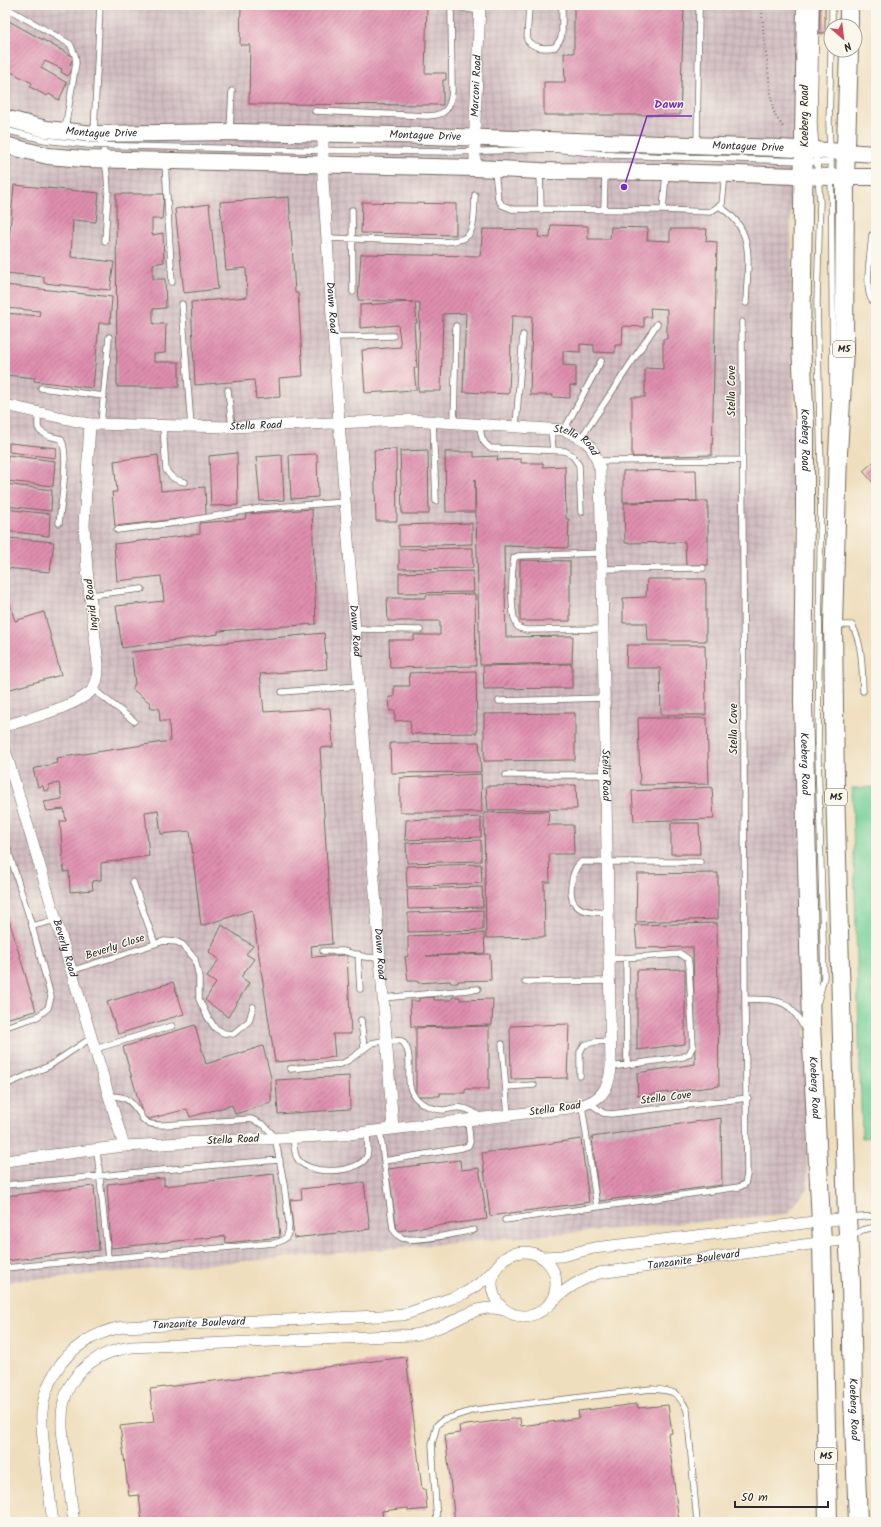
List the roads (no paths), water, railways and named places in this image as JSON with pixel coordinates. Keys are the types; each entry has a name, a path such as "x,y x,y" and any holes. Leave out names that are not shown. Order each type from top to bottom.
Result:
{"main road":[{"name":"Koeberg Road","path":"806,5 822,163 844,341 838,453 833,625 835,787 847,1218 851,1283 853,1397 858,1522"},
{"path":"849,18 850,5"},
{"name":"Koeberg Road","path":"828,1522 822,1242 811,1025 803,702 805,509 801,344 822,163 846,58"},
{"name":"Montague Drive","path":"5,118 32,126 64,131 100,147 165,161 323,157 540,171 725,174 822,163"},
{"name":"Montague Drive","path":"5,145 48,156 100,147 230,132 323,134 475,144 697,145 822,163"},
{"path":"822,163 876,154"},
{"path":"822,163 876,177"}],"street":[{"name":"Marconi Road","path":"475,168 480,8"},
{"name":"Dawn Road","path":"323,134 327,238 339,422 393,1128"},
{"name":"Stella Road","path":"5,405 96,424 232,427 411,420 516,426 564,430 582,438 590,444 600,469 611,1041 611,1067 609,1083 603,1094 586,1104 366,1132 124,1146 5,1161"},
{"name":"Ingrid Road","path":"93,689 98,678 98,664 84,525 96,424"},
{"path":"5,726 69,705 83,699 93,689"},
{"name":"Beverly Road","path":"5,750 124,1146"},
{"name":"Tanzanite Boulevard","path":"542,1257 562,1256 594,1248 847,1218"},
{"name":"Tanzanite Boulevard","path":"548,1306 574,1283 599,1273 848,1239"},
{"path":"528,1252 542,1257 550,1265 554,1273 556,1284 554,1296 548,1306 534,1315 524,1317 514,1315 504,1310 497,1302 492,1289 492,1278 498,1266 508,1256 519,1253 528,1252"},
{"name":"Tanzanite Boulevard","path":"53,1522 42,1431 42,1410 53,1375 61,1363 77,1347 101,1333 122,1327 403,1315 465,1293 484,1281 498,1266"},
{"name":"Tanzanite Boulevard","path":"74,1522 62,1428 63,1406 70,1385 77,1375 86,1366 109,1351 132,1347 414,1335 435,1329 478,1310 490,1307 504,1310"}],"lane":[{"path":"100,5 100,147 107,175 108,192 105,240"},
{"path":"529,5 527,40 534,47 548,49 555,47 561,38 562,5"},
{"path":"697,5 699,10 697,145"},
{"path":"816,5 814,124 822,163 833,402"},
{"path":"832,5 832,18"},
{"path":"5,6 70,44 73,50 76,63 64,131"},
{"path":"315,111 428,116 438,116 443,113 451,102 452,92 451,6 480,8"},
{"path":"822,163 829,124 831,58"},
{"path":"230,132 232,91"},
{"path":"5,130 56,142 100,147 323,157 475,144 508,150 554,149 629,156 822,163"},
{"path":"165,161 172,282"},
{"path":"495,169 498,199 502,205 512,209 541,210 664,210 710,212 720,207 722,204 725,174"},
{"path":"540,171 541,210"},
{"path":"604,210 605,172"},
{"path":"664,210 666,172"},
{"path":"327,238 444,242 466,238 470,233 473,222 475,195"},
{"path":"720,207 740,224 746,237 746,303"},
{"path":"352,210 353,292"},
{"path":"872,235 868,287 870,297 873,302 876,303"},
{"path":"182,304 191,427"},
{"name":"Stella Cove","path":"597,1207 739,1187 745,1184 747,1175 748,1098 745,999 742,322"},
{"path":"582,438 657,324"},
{"path":"454,423 456,326"},
{"path":"516,426 523,335"},
{"path":"334,337 393,336"},
{"path":"96,424 104,396 109,337"},
{"path":"564,430 601,361"},
{"path":"41,388 104,396"},
{"path":"228,390 232,427"},
{"path":"834,409 838,453"},
{"path":"38,413 38,427 40,431 49,436 60,439 64,449 65,462 59,523"},
{"path":"433,422 436,501"},
{"path":"480,425 481,438 490,448 565,451 572,455 579,465 581,512"},
{"path":"163,426 166,470 169,476 185,482"},
{"path":"551,429 553,450"},
{"path":"597,461 742,460"},
{"path":"118,530 182,522 261,508 345,502"},
{"path":"601,553 518,556 514,558 512,591 515,621 518,627 522,629 603,629"},
{"path":"601,569 703,568"},
{"path":"90,596 142,589"},
{"path":"833,625 852,625 857,633 861,655 863,691"},
{"path":"355,629 420,630"},
{"path":"282,692 359,686"},
{"path":"93,689 134,721"},
{"path":"499,701 604,698"},
{"path":"506,776 606,775"},
{"path":"5,840 32,926 51,997 48,1008 37,1017 5,1027"},
{"path":"608,913 583,910 578,908 572,902 571,887 574,870 581,862 700,862"},
{"path":"133,882 155,944"},
{"path":"32,926 56,920"},
{"name":"Beverly Close","path":"72,971 164,941 178,942 183,945 195,959 199,977 199,999 207,1016 215,1028 224,1033 233,1034 249,1021 252,1007"},
{"path":"323,950 343,951 365,957 380,958"},
{"path":"358,954 360,989"},
{"path":"609,959 681,954 688,959 691,979 693,1046 689,1054 683,1057 611,1067"},
{"path":"626,958 627,1065"},
{"path":"525,982 610,981"},
{"path":"383,998 478,989"},
{"path":"745,999 773,1000 787,1005 794,1010 812,1046"},
{"path":"361,1020 364,1048"},
{"path":"95,1049 172,1026"},
{"path":"5,1084 49,1066 92,1038"},
{"path":"290,1069 341,1064 372,1043 387,1040 402,1041 408,1049 410,1088 417,1100 434,1108 443,1110 462,1108 470,1110 482,1118"},
{"path":"580,1076 580,1052 584,1045 594,1042 611,1041"},
{"path":"502,1044 508,1115"},
{"path":"506,1087 534,1085"},
{"path":"5,1268 283,1241 289,1232 280,1160 275,1138 264,1125 251,1119 164,1126 152,1124 144,1120 132,1103 126,1098 120,1096 109,1096"},
{"name":"Stella Cove","path":"586,1104 603,1113 612,1114 748,1098"},
{"path":"505,1220 597,1207 586,1104"},
{"path":"384,1161 468,1146 470,1142 468,1120"},
{"path":"380,1130 393,1229 396,1234 408,1240 474,1230"},
{"path":"293,1137 297,1158 304,1164 321,1170 337,1171 359,1164 364,1160 367,1153 366,1132"},
{"path":"97,1150 108,1258"},
{"path":"5,1185 280,1160"},
{"path":"847,1218 874,1216"},
{"path":"848,1239 862,1230 874,1227"},
{"path":"437,1522 432,1444 437,1424 443,1420 474,1410 652,1389 670,1391 679,1395 687,1410 697,1522"},
{"path":"848,1428 853,1397"}],"place":[{"name":"Dawn","path":"624,187"}]}
